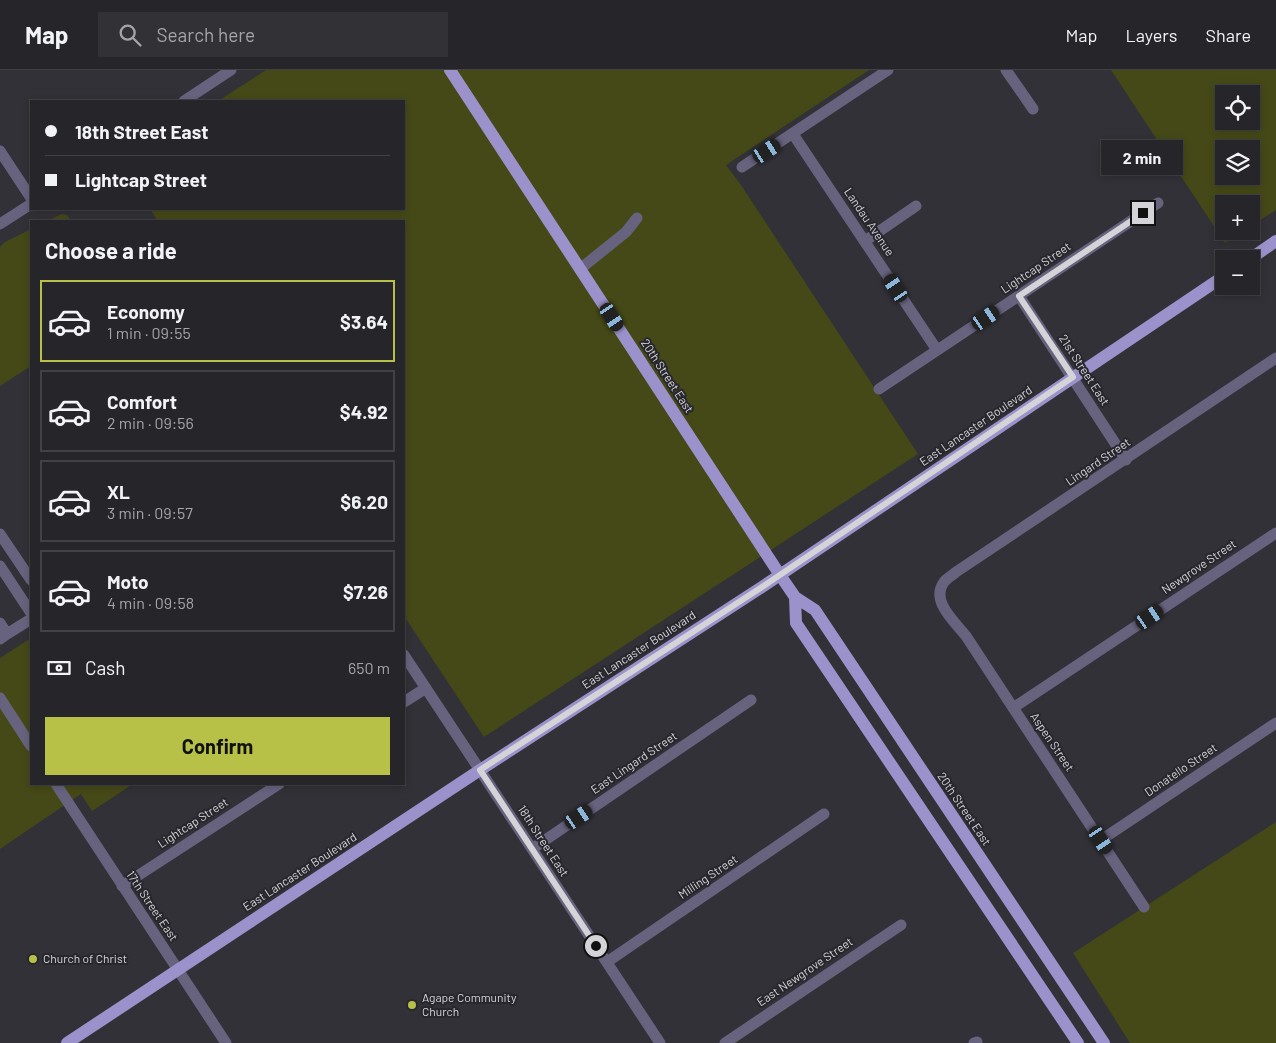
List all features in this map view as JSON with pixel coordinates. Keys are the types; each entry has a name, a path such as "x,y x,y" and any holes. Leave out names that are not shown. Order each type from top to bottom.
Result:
{"main road":[{"name":"20th Street East","path":"450,70 780,575 796,597 814,610 1104,1043"},
{"path":"1260,252 1276,241"},
{"name":"East Lancaster Boulevard","path":"67,1043 480,770 780,575 1215,282"},
{"path":"796,597 796,623 1078,1043"}],"street":[{"path":"186,100 231,70"},
{"path":"742,168 888,70"},
{"path":"1006,70 1033,109"},
{"name":"Landau Avenue","path":"793,134 937,350"},
{"path":"0,151 30,196"},
{"name":"Lightcap Street","path":"879,389 1158,203"},
{"path":"0,224 30,205"},
{"path":"865,241 916,206"},
{"path":"580,269 626,232 637,218"},
{"name":"21st Street East","path":"1019,296 1126,460"},
{"name":"Lingard Street","path":"940,592 944,582 956,572 1276,358"},
{"name":"Newgrove Street","path":"1014,708 1276,533"},
{"path":"0,534 30,579"},
{"path":"0,566 30,611"},
{"name":"Aspen Street","path":"940,592 944,610 966,636 1144,907"},
{"path":"0,623 4,636 30,620"},
{"name":"18th Street East","path":"405,656 660,1043"},
{"path":"405,701 426,688"},
{"path":"0,698 30,744"},
{"name":"East Lingard Street","path":"532,849 751,700"},
{"name":"Donatello Street","path":"1101,840 1276,723"},
{"name":"17th Street East","path":"57,785 226,1043"},
{"name":"Lightcap Street","path":"122,886 277,785"},
{"name":"Milling Street","path":"606,962 824,814"},
{"name":"East Newgrove Street","path":"725,1043 901,925"}],"green space":[{"path":"266,70 869,70 726,165 918,454 484,737 405,618 405,220 157,220 151,210 405,210 405,100 220,100"},
{"path":"1111,70 1276,70 1276,210 1260,220 1260,195 1215,195 1215,228"},
{"path":"62,214 67,215 70,220 49,220"},
{"path":"30,230 30,367 0,386 0,247 5,242"},
{"path":"30,639 30,785 131,785 92,811 81,794 0,849 0,658"},
{"path":"1276,822 1276,1043 1130,1043 1073,953"}],"place":[{"name":"Church of Christ","path":"33,959"},
{"name":"Agape Community Church","path":"412,1005"}],"route":[{"path":"596,946 480,770 762,587 1073,377 1019,296 1143,213"}]}
